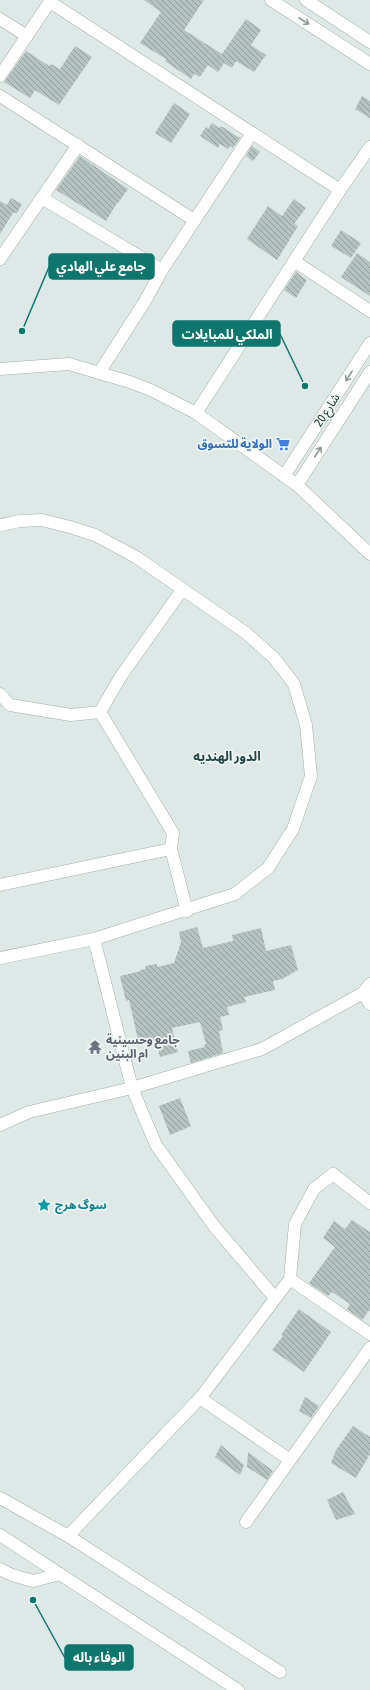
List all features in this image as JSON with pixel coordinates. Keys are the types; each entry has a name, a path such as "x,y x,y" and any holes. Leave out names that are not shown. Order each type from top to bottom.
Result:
{"street":[{"path":"272,0 370,64"},
{"path":"306,0 370,42"},
{"path":"0,76 50,1 340,190"},
{"path":"0,19 27,36"},
{"path":"0,96 194,220"},
{"path":"99,373 145,301 162,270 252,133"},
{"path":"0,259 78,145"},
{"path":"196,413 340,190 370,147"},
{"path":"42,198 162,270"},
{"path":"294,261 370,311"},
{"name":"شارع 20","path":"284,476 370,343"},
{"path":"0,369 69,364 151,390 196,413 297,485 370,554"},
{"name":"شارع 20","path":"297,485 370,372"},
{"path":"0,525 20,521 42,520 95,535 136,557 246,634 274,658 294,684 306,725 311,776 293,829 268,868 235,894 187,911 94,939 0,958"},
{"path":"100,712 121,676 182,590"},
{"path":"0,694 10,705 71,715 100,712"},
{"path":"100,712 174,833 171,849 187,911"},
{"path":"0,885 171,849"},
{"path":"94,939 132,1088 156,1144 214,1226 275,1298"},
{"path":"0,1125 29,1112 132,1088 262,1048 366,989 370,1004"},
{"path":"68,1536 200,1398 290,1279 295,1224 314,1189 333,1174 370,1203"},
{"path":"290,1279 370,1334"},
{"path":"246,1522 370,1348"},
{"path":"200,1398 290,1460"},
{"path":"0,1498 68,1536 280,1672"},
{"path":"0,1535 238,1690"},
{"path":"0,1569 12,1575 33,1581 60,1574"}],"building":[{"path":"144,0 204,0 184,30 222,54 246,19 261,30 251,45 266,55 254,72 236,61 232,68 224,63 218,72 208,65 200,77 194,74 191,79 165,61 166,59 140,43 161,12"},
{"path":"75,46 92,57 59,105 35,90 30,98 4,82 26,51 49,66 51,64 60,69"},
{"path":"362,96 370,101 370,118 355,109"},
{"path":"174,103 190,114 171,143 155,133"},
{"path":"212,123 219,128 221,126 240,138 233,148 230,146 228,149 220,144 218,148 200,136 206,127 208,129"},
{"path":"252,146 260,152 253,161 246,156"},
{"path":"80,156 128,189 106,221 56,190"},
{"path":"11,198 22,204 17,213 13,213 0,234 0,201 7,205"},
{"path":"294,199 306,208 294,224 298,226 277,260 247,239 268,206 282,216"},
{"path":"341,230 361,243 351,258 331,246"},
{"path":"357,253 370,262 370,296 341,277"},
{"path":"296,272 307,280 296,298 284,290"},
{"path":"197,927 203,948 233,941 232,935 261,928 266,951 291,945 298,970 282,979 273,981 275,990 244,997 246,1002 227,1007 229,1015 220,1017 223,1030 219,1031 223,1053 191,1063 188,1051 205,1047 204,1045 206,1044 200,1022 172,1028 178,1052 160,1057 158,1049 155,1050 153,1042 139,1044 129,1000 126,1001 120,976 146,969 145,966 157,964 157,967 174,963 181,942 179,932"},
{"path":"180,1098 191,1126 170,1135 159,1106"},
{"path":"352,1220 370,1232 370,1309 362,1320 347,1309 350,1304 332,1292 328,1296 309,1283 335,1247 323,1238 334,1221 345,1229"},
{"path":"299,1309 331,1332 304,1372 272,1350 283,1336 281,1335"},
{"path":"305,1397 319,1406 311,1418 299,1411"},
{"path":"353,1426 370,1437 370,1454 356,1478 331,1463 336,1450"},
{"path":"221,1445 244,1465 240,1475 215,1457"},
{"path":"248,1452 273,1471 267,1480 247,1467"},
{"path":"343,1492 355,1514 336,1520 327,1500"}],"place":[{"name":"جامع علي الهادي","path":"22,331"},
{"name":"الملكي للمبايلات","path":"305,386"},
{"name":"الولاية للتسوق","path":"283,444"},
{"name":"جامع وحسينية ام البنين","path":"95,1047"},
{"name":"سوگ هرج","path":"44,1205"},
{"name":"الوفاء باله","path":"33,1600"}],"district":[{"name":"الدور الهنديه","path":"227,756"}]}
